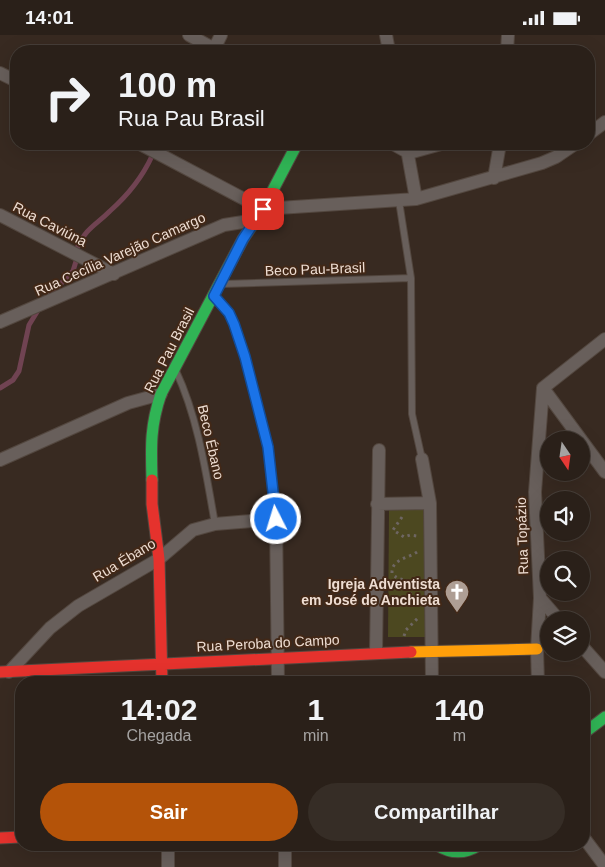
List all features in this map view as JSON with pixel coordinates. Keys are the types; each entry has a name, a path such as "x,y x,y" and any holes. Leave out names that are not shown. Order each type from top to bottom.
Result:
{"street":[{"path":"189,35 207,45"},
{"path":"151,150 263,209 416,199 494,179 556,157 566,150"},
{"name":"Rua Pau Brasil","path":"162,676 159,559 152,504 151,435 153,418 161,394 294,150"},
{"path":"408,150 416,199"},
{"path":"494,179 499,150"},
{"name":"Rua Caviúna","path":"0,215 114,274"},
{"name":"Rua Cecília Varejão Camargo","path":"0,323 224,225 243,221 253,223"},
{"path":"605,339 543,388 605,472"},
{"name":"Rua Topázio","path":"538,676 537,649 540,598 535,492 543,388"},
{"path":"0,460 128,403 161,394"},
{"path":"376,653 379,450"},
{"path":"422,459 430,503 432,676"},
{"path":"377,504 430,503"},
{"path":"276,519 277,676"},
{"name":"Rua Ébano","path":"4,672 50,628 78,605 159,559 193,530 214,524 276,519"},
{"path":"543,601 551,611"},
{"name":"Rua Peroba do Campo","path":"4,672 42,676 161,664 376,653 537,649"},
{"path":"590,655 605,672"},
{"path":"590,728 605,717"},
{"path":"0,837 15,837"},
{"path":"590,848 601,865"},
{"path":"168,851 168,867"},
{"path":"285,851 285,867"},
{"path":"446,851 453,856 468,851"}],"lane":[{"path":"399,201 411,278 412,414 422,459"},
{"name":"Beco Pau-Brasil","path":"219,285 411,278"},
{"path":"214,296 232,318 245,357 268,447 276,519"},
{"name":"Beco Ébano","path":"175,368 187,393 204,463 214,524"}],"path":[{"path":"405,503 404,514 393,530 404,537 417,536 417,552 394,564 392,574 406,579 409,583 411,596 420,605"},
{"path":"403,652 406,630 417,621 420,613"}],"shaded area":[{"path":"389,510 426,510 425,637 388,637"}],"waterway":[{"path":"77,248 88,231 117,205 134,186 152,156"},
{"path":"50,295 73,271 77,258"},
{"path":"0,388 13,380 19,371 29,325 37,312"}],"traffic: fast":[{"path":"152,480 152,437 161,394 243,239 263,209 294,150"},
{"path":"590,728 605,717"},
{"path":"453,851 463,851"}],"traffic: slow":[{"path":"411,652 537,649"}],"traffic: jam":[{"path":"152,480 152,504 159,559 162,676"},
{"path":"0,672 411,652"},
{"path":"0,838 15,837"}],"place":[{"name":"Igreja Adventista em José de Anchieta","path":"457,613"}],"route":[{"path":"263,209 243,239 214,296 229,313 239,336 245,357 272,467 276,519"}]}
